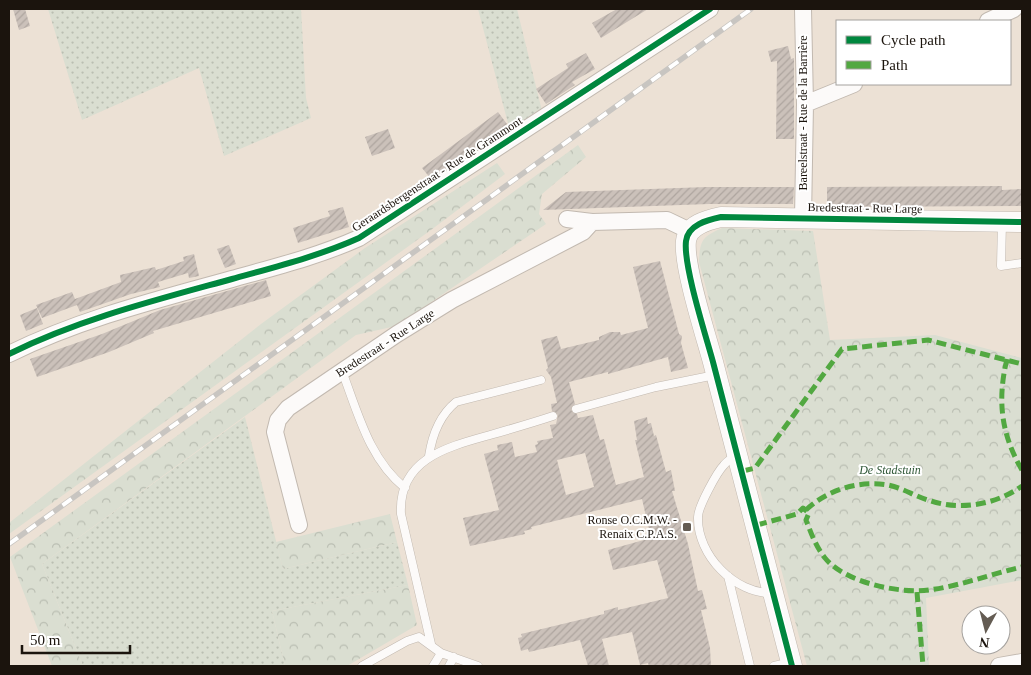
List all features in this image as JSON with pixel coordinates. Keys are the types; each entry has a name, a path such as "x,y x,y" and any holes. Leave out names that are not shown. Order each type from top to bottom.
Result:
{"street":[{"name":"Geraardsbergenstraat - Rue de Grammont","path":"9,354 77,324 340,247 368,234 710,9"},
{"name":"Bareelstraat - Rue de la Barrière","path":"803,9 805,104 803,218"},
{"path":"990,20 1014,9"},
{"path":"805,104 852,85"},
{"name":"Bredestraat - Rue Large","path":"690,231 693,227 708,220 721,217 1022,222"},
{"path":"567,219 592,222 667,220 690,231 686,239 686,256 773,593 786,665"},
{"name":"Bredestraat - Rue Large","path":"299,525 275,432 278,420 288,408 397,334 452,300 583,232 592,222"},
{"path":"999,666 1022,662"}],"lane":[{"path":"1002,222 1002,266 1022,263"},
{"path":"342,371 370,444 397,481 405,488"},
{"path":"576,409 656,387 716,375"},
{"path":"429,456 436,429 446,410 456,402 541,380"},
{"path":"431,644 401,514 400,499 411,473 429,456 446,448 553,416"},
{"path":"737,454 723,466 699,510 698,517 703,539 713,562 728,576 752,592 773,593"},
{"path":"728,576 750,666"},
{"path":"362,666 406,641 419,637 441,653 478,666"},
{"path":"433,666 441,653"},
{"path":"449,666 456,658"}],"green space":[{"path":"48,9 301,9 306,98 311,118 224,156 199,68 82,120"},
{"path":"478,9 517,9 542,111 510,131"},
{"path":"578,145 586,157 542,194 539,214 546,224 396,326 356,335 42,564 83,666 52,666 10,557"},
{"path":"497,163 505,174 431,230 9,534 9,523 261,324 365,248"},
{"name":"De Stadstuin","path":"722,228 813,231 830,340 935,335 1022,358 1022,580 926,598 929,666 807,666 699,262 703,240"},
{"path":"245,417 283,569 397,542 408,585 272,611 285,666 83,666 42,564"},
{"path":"390,514 397,542 283,569 276,542"},
{"path":"408,585 417,625 347,666 285,666 272,611"}],"building":[{"path":"13,9 25,9 30,26 19,30"},
{"path":"617,9 648,9 601,38 592,23"},
{"path":"788,46 791,59 794,58 794,139 776,139 777,61 771,62 768,51"},
{"path":"586,53 595,69 572,82 575,85 546,104 536,89 568,68 566,64"},
{"path":"498,112 507,124 431,179 422,168"},
{"path":"388,129 395,148 372,156 365,137"},
{"path":"1002,186 1002,190 1022,189 1022,206 827,207 827,187"},
{"path":"707,187 794,187 793,204 709,204 543,210 566,192"},
{"path":"343,207 349,227 298,243 293,228 330,216 328,211"},
{"path":"229,245 236,264 225,268 217,249"},
{"path":"194,254 199,276 189,278 188,273 158,282 160,287 131,294 80,312 77,305 42,318 36,305 72,292 75,299 121,282 120,275 155,267 156,270 184,261 183,257"},
{"path":"660,261 679,334 682,336 681,343 688,368 671,372 668,357 608,374 608,372 569,382 575,404 571,410 577,414 578,418 593,415 600,440 604,439 616,485 644,477 635,440 637,440 634,421 647,417 648,424 651,423 666,472 671,470 675,491 672,491 688,544 698,591 702,590 707,609 701,610 710,648 711,666 649,666 648,663 640,665 632,632 602,639 609,666 588,666 580,640 529,652 528,649 521,651 518,638 522,637 521,634 604,614 604,611 618,607 618,610 668,598 657,560 613,570 608,550 651,538 642,499 531,527 532,529 524,531 525,534 470,546 463,518 499,510 484,454 498,450 497,445 512,442 515,457 537,452 535,445 538,444 537,441 553,438 550,425 556,424 558,415 552,411 551,404 557,403 551,377 546,370 548,368 541,340 557,336 561,349 599,340 599,337 610,332 620,332 621,335 648,328 633,267","holes":["585,453 594,487 566,495 557,460"]},
{"path":"266,280 271,296 153,331 154,333 109,352 37,377 30,359 102,334 160,310"},
{"path":"37,308 43,324 26,331 20,315"}],"railway":[{"path":"9,544 751,9"}],"marked path":[{"path":"743,471 755,468 842,349 928,340 1022,364"},
{"path":"1007,359 1002,389 1003,416 1009,443 1022,470"},
{"path":"806,510 824,497 855,485 888,485 931,501 955,505 979,504 990,501 1022,486"},
{"path":"757,525 797,514 803,508 809,513 806,520 816,545 825,558 845,574 858,580 888,588 917,591 929,590 952,586 1022,567"},
{"path":"917,592 923,666"}],"cycle path":[{"path":"9,354 91,320 297,261 359,238 710,9"},
{"path":"792,666 691,283 686,252 686,241 690,231 699,224 721,217 1022,222"}],"place":[{"name":"Ronse O.C.M.W. - Renaix C.P.A.S.","path":"687,527"}]}
